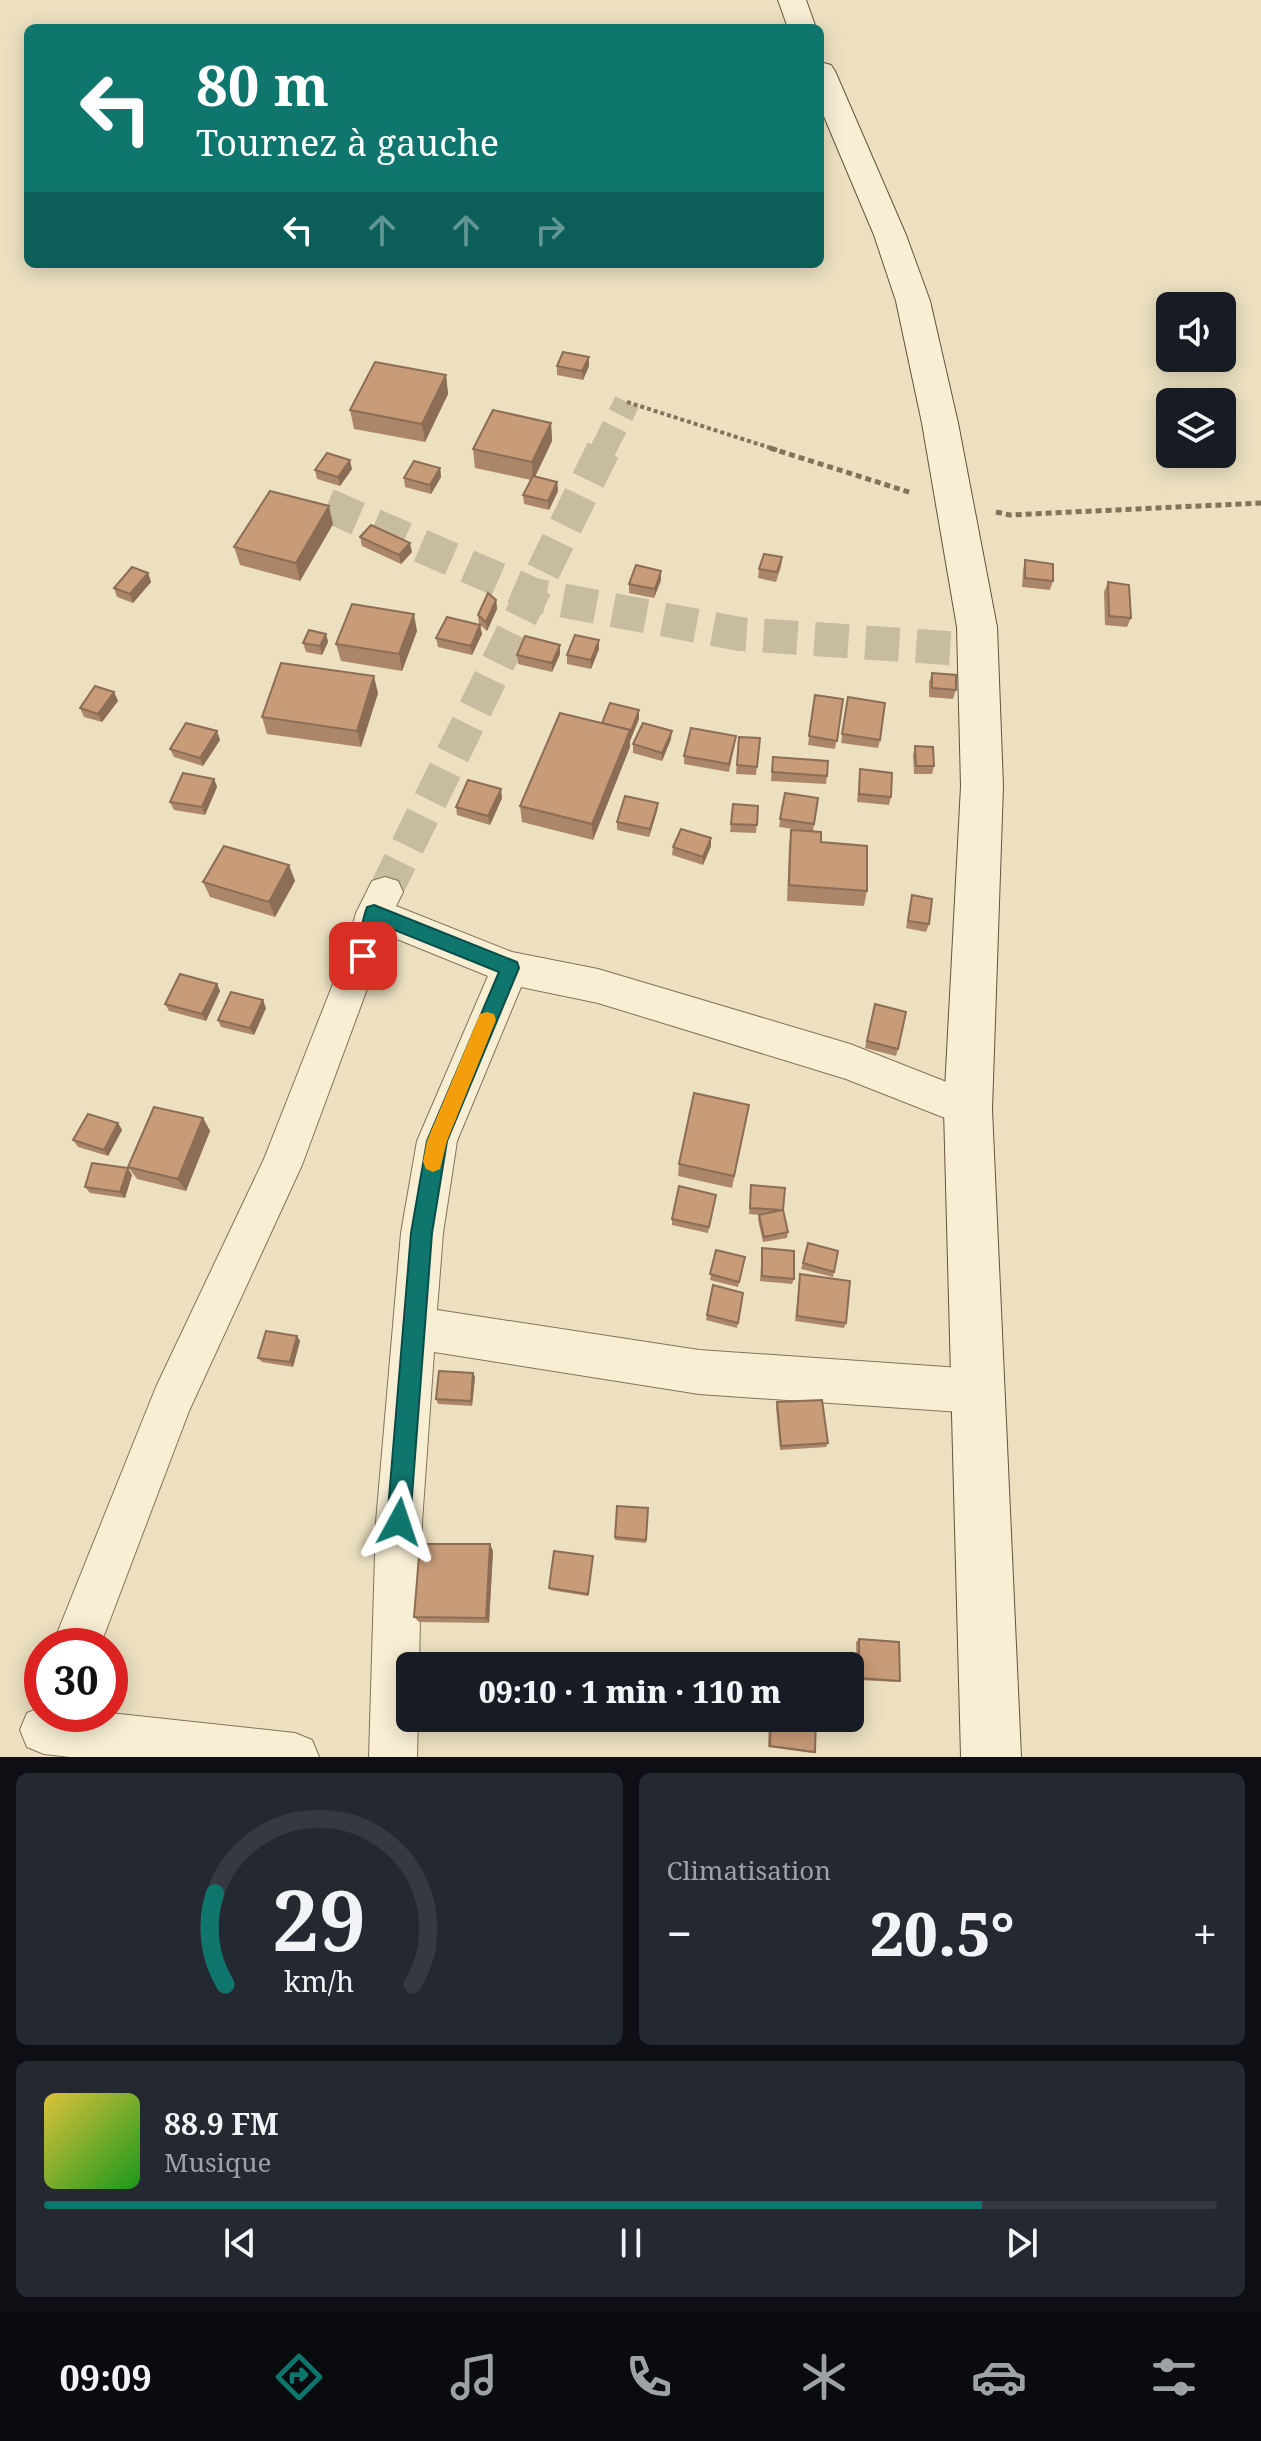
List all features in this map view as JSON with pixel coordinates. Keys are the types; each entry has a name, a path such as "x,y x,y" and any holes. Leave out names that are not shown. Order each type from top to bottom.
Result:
{"street":[{"path":"792,0 801,24"},
{"path":"824,80 890,235 913,301 940,423 977,627 982,786 968,1109 975,1391 991,1757"},
{"path":"83,1628 171,1402 282,1165 363,956 380,902 510,968 598,986 850,1062 968,1109"},
{"path":"393,1757 399,1522 422,1233 437,1141 510,968"},
{"path":"414,1328 699,1372 975,1391"},
{"path":"43,1734 295,1757"}],"building":[{"path":"563,352 589,357 582,371 557,366"},
{"path":"375,362 446,375 422,424 350,410"},
{"path":"493,410 551,423 532,462 473,449"},
{"path":"327,453 350,460 338,477 315,470"},
{"path":"414,461 440,468 430,485 404,478"},
{"path":"533,476 557,482 548,501 523,495"},
{"path":"270,491 329,506 296,563 234,547"},
{"path":"371,525 410,543 399,555 360,537"},
{"path":"764,554 782,557 777,572 759,569"},
{"path":"1025,560 1053,564 1053,581 1025,578"},
{"path":"636,565 661,571 655,589 629,584"},
{"path":"132,567 148,573 130,594 114,588"},
{"path":"1108,582 1129,585 1131,618 1109,616"},
{"path":"488,593 496,600 486,622 478,615"},
{"path":"352,604 414,614 399,654 336,644"},
{"path":"447,617 480,625 471,646 436,638"},
{"path":"309,630 326,634 320,646 303,643"},
{"path":"575,635 599,640 591,660 567,655"},
{"path":"525,636 560,645 552,663 517,655"},
{"path":"281,663 374,676 357,731 262,717"},
{"path":"932,673 956,675 956,690 932,688"},
{"path":"95,686 114,692 98,714 80,708"},
{"path":"815,695 843,699 837,741 809,736"},
{"path":"848,697 885,703 880,740 842,734"},
{"path":"610,703 639,710 630,733 630,730 602,723"},
{"path":"560,713 630,730 592,824 520,806"},
{"path":"186,723 217,731 200,758 170,749"},
{"path":"643,723 672,731 662,753 633,744"},
{"path":"691,728 736,736 729,764 684,756"},
{"path":"739,737 760,738 757,767 737,765"},
{"path":"915,746 933,747 934,766 916,766"},
{"path":"773,757 828,761 827,776 772,772"},
{"path":"860,769 892,773 891,797 859,794"},
{"path":"183,773 214,779 202,807 170,802"},
{"path":"468,780 501,789 488,816 456,807"},
{"path":"785,793 818,798 814,824 780,819"},
{"path":"625,796 658,803 650,829 617,822"},
{"path":"733,804 758,806 757,825 731,824"},
{"path":"681,829 711,838 703,857 673,847"},
{"path":"791,830 821,832 821,842 867,846 867,891 789,885"},
{"path":"224,846 289,865 269,902 203,882"},
{"path":"912,895 932,899 929,924 908,921"},
{"path":"180,974 217,984 202,1014 165,1004"},
{"path":"231,992 263,1000 250,1028 218,1020"},
{"path":"875,1004 906,1012 898,1049 867,1041"},
{"path":"694,1093 749,1105 734,1176 679,1164"},
{"path":"154,1107 203,1118 178,1179 128,1167"},
{"path":"88,1114 118,1123 104,1150 73,1140"},
{"path":"92,1163 128,1168 120,1192 85,1187"},
{"path":"751,1185 785,1188 783,1210 788,1232 764,1237 759,1215 782,1210 750,1208"},
{"path":"679,1186 716,1195 709,1227 672,1219"},
{"path":"808,1243 838,1251 834,1272 803,1263"},
{"path":"762,1248 794,1251 794,1279 762,1276"},
{"path":"716,1250 745,1257 739,1282 710,1274"},
{"path":"800,1274 850,1281 846,1323 797,1316"},
{"path":"713,1285 743,1293 738,1323 707,1315"},
{"path":"266,1331 297,1336 290,1362 258,1358"},
{"path":"439,1371 473,1373 471,1401 436,1399"},
{"path":"822,1400 828,1443 781,1446 777,1402"},
{"path":"617,1506 648,1508 646,1540 615,1537"},
{"path":"420,1544 490,1544 486,1618 414,1617"},
{"path":"554,1551 593,1556 588,1594 549,1588"},
{"path":"859,1639 899,1642 900,1681 864,1678 864,1652 859,1652"},
{"path":"770,1732 816,1732 815,1752 770,1746"}],"tunnel":[{"path":"604,448 627,402"},
{"path":"532,594 604,448"},
{"path":"327,505 532,594"},
{"path":"385,892 532,594"},
{"path":"532,594 740,634 977,650"}],"slow traffic":[{"path":"433,1162 437,1141 487,1020"}],"route":[{"path":"363,956 374,913 510,968 437,1141 422,1233 399,1522"}]}
